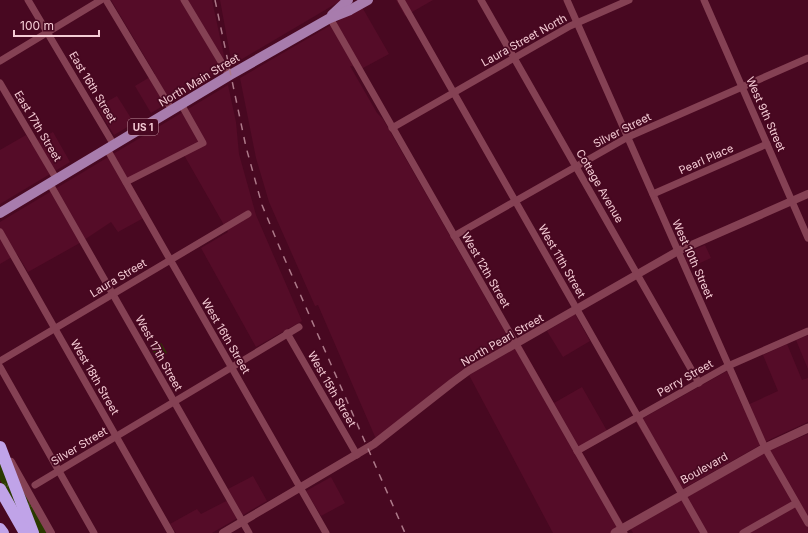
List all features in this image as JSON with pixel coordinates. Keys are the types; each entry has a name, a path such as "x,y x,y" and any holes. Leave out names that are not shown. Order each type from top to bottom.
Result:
{"highway":[{"path":"0,447 33,533"},
{"path":"0,489 25,533"},
{"path":"0,506 15,533"},
{"path":"0,529 3,533"}],"main road":[{"name":"North Main Street","path":"330,18 348,0"},
{"name":"North Main Street","path":"0,213 229,76 330,18 350,10 368,0"},
{"name":"Boulevard","path":"620,532 682,494 765,448 808,428"}],"street":[{"name":"East 16th Street","path":"28,0 48,32 111,147"},
{"path":"0,61 101,0"},
{"path":"106,0 172,110"},
{"path":"184,0 229,76"},
{"name":"West 11th Street","path":"400,0 704,533"},
{"name":"Cottage Avenue","path":"481,0 699,383"},
{"name":"West 10th Street","path":"567,0 765,448 808,523"},
{"name":"Laura Street North","path":"392,128 577,23 629,0"},
{"name":"West 9th Street","path":"704,0 808,238"},
{"name":"West 12th Street","path":"330,18 577,451 620,532"},
{"name":"Silver Street","path":"454,236 628,137 808,58"},
{"name":"East 17th Street","path":"0,83 53,182"},
{"path":"126,182 203,143 181,104"},
{"name":"Pearl Place","path":"653,194 767,144"},
{"name":"West 16th Street","path":"111,147 126,182 326,533"},
{"name":"West 17th Street","path":"53,182 113,294 249,533"},
{"name":"North Pearl Street","path":"223,533 357,455 374,444 453,382 516,344 678,251 808,194"},
{"name":"Laura Street","path":"0,361 248,214"},
{"name":"West 18th Street","path":"0,232 171,533"},
{"name":"Silver Street","path":"35,485 299,327"},
{"name":"Perry Street","path":"577,451 728,366 808,330"},
{"name":"West 15th Street","path":"287,333 357,455"},
{"path":"0,367 94,533"},
{"path":"0,443 51,533"},
{"path":"743,533 796,503"}],"shaded area":[{"path":"111,0 212,0 224,56 221,71 151,113 135,86 155,74"},
{"path":"220,0 342,0 232,65"},
{"path":"396,0 433,0 405,16"},
{"path":"362,7 389,54 363,68 350,66 377,113 383,119 511,342 458,373 376,439 318,305 315,306 269,202 256,158 240,78"},
{"path":"228,85 236,122 239,154 256,215 302,321 256,347 201,248 228,232 184,155 130,182 149,215 118,232 111,222 78,244 28,272 17,254 0,264 0,222"},
{"path":"117,96 134,123 114,135 97,107"},
{"path":"53,132 70,162 0,204 0,150 26,135 31,144"},
{"path":"705,245 711,258 689,268 684,254"},
{"path":"575,314 590,341 563,357 547,331"},
{"path":"808,335 808,369 796,340"},
{"path":"787,344 802,380 808,378 808,422 771,439 677,492 636,422 727,371 743,407 778,391 763,355"},
{"path":"521,345 554,403 582,387 610,436 582,452 623,523 610,533 553,533 469,375"},
{"path":"808,434 808,533 633,533 630,528 761,454"},
{"path":"253,476 267,501 212,533 176,533 170,524 197,509 201,514 232,498 228,489"},
{"path":"331,477 345,503 321,516 306,491"}],"green space":[{"path":"161,343 167,353 157,359 152,349"},
{"path":"0,455 25,523 0,480"},
{"path":"12,470 48,533 37,533"}],"railway":[{"path":"215,0 246,147 262,205 405,533"}]}
